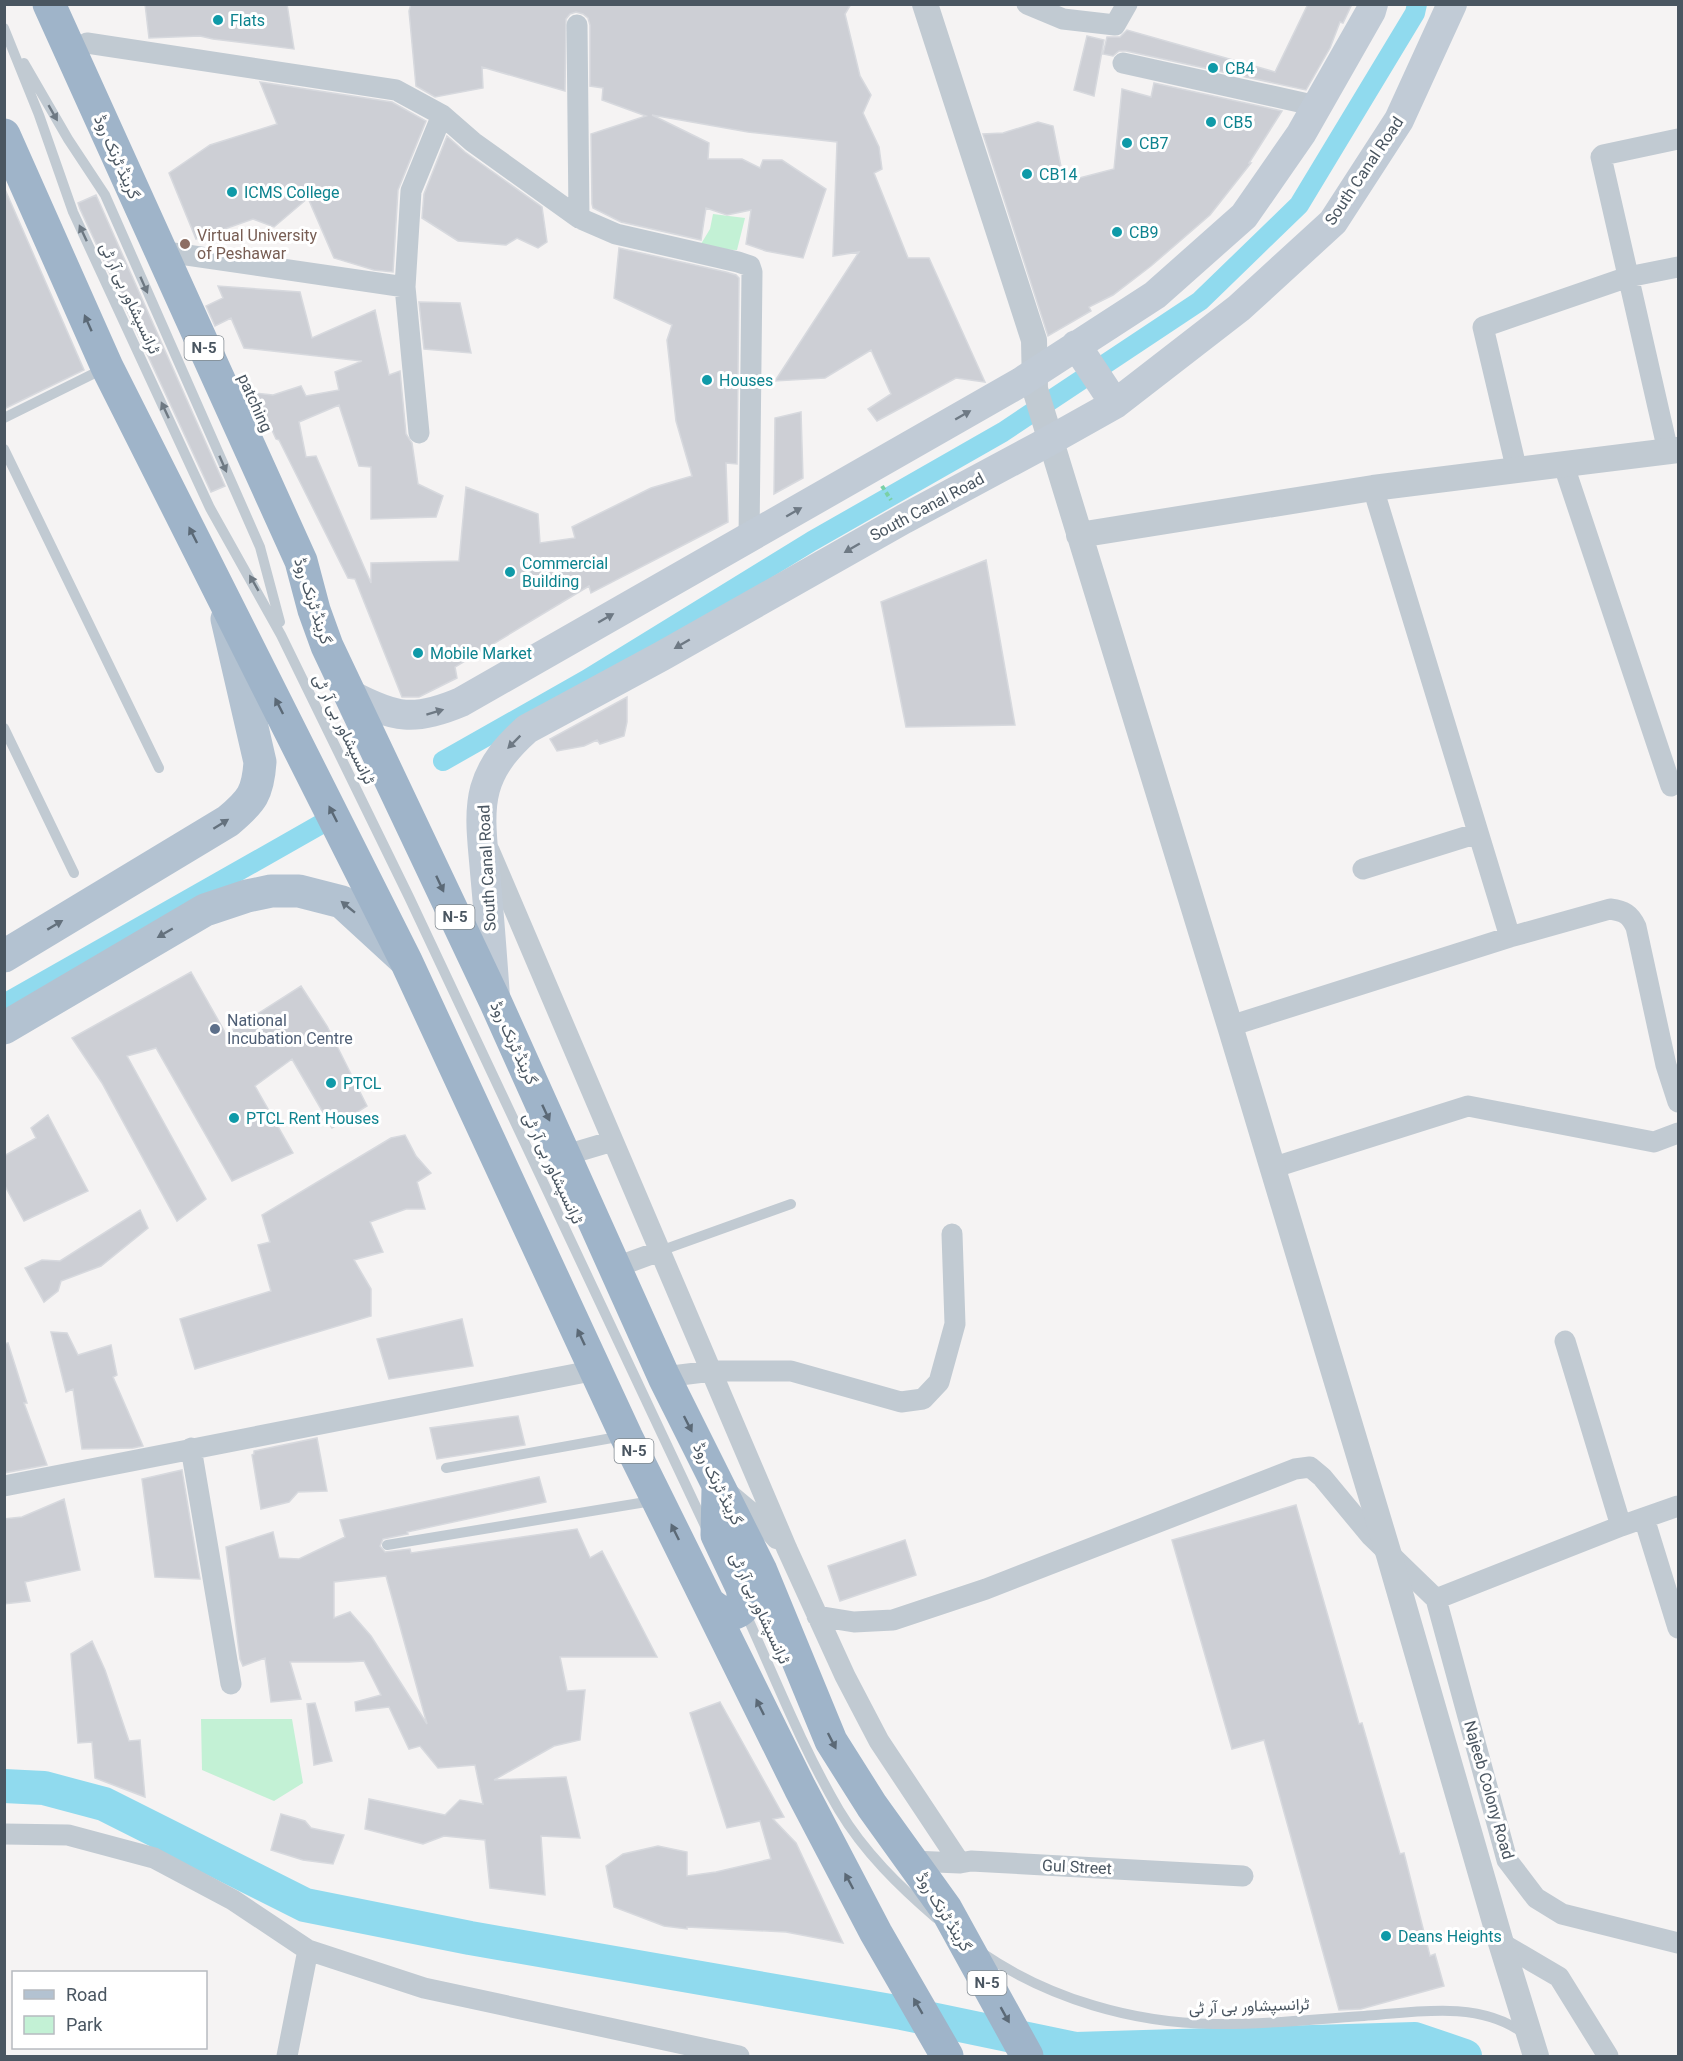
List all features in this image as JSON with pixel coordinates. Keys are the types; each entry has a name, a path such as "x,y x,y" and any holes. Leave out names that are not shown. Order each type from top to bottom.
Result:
{"highway":[{"name":"گرینڈ ٹرنک روڈ","path":"49,4 146,205 301,561 314,610 327,646 364,701 374,743 566,1155 664,1377 761,1571 831,1741 872,1806 946,1909 1027,2056"},
{"name":"N-5","path":"4,135 108,367 406,961 626,1436 800,1788 876,1933 947,2056"},
{"path":"710,1604 720,1612 728,1614 738,1612 745,1605 742,1588 717,1535 718,1485"}],"main road":[{"path":"364,701 404,716 425,715 461,702 631,604 1034,381 1077,347 1155,295 1244,216 1301,134 1373,4"},
{"name":"South Canal Road","path":"496,1003 482,833 482,806 485,788 494,767 510,744 527,729 1114,403 1239,308 1333,222 1399,120 1452,4"},
{"path":"1077,347 1114,403"},
{"path":"4,956 228,821 252,798 258,783 260,762 219,588"},
{"path":"4,1028 205,910 271,891 299,891 342,902 406,961"}],"street":[{"path":"925,4 1034,340 1034,381 1050,438 1389,1555 1504,1954 1536,2056"},
{"path":"1027,4 1063,19 1115,25 1126,4"},
{"path":"577,26 579,218"},
{"path":"82,43 396,90 442,115 473,142 579,218 616,234 738,261 750,266 752,284 749,538"},
{"path":"1123,63 1317,106"},
{"path":"419,433 405,287 411,191 442,115"},
{"path":"1079,535 1373,488 1673,450 1628,277 1601,157 1678,139"},
{"path":"172,252 405,287"},
{"path":"1517,471 1483,327 1628,277 1678,267"},
{"path":"1563,463 1671,786"},
{"path":"1373,488 1510,937"},
{"path":"482,833 844,1676 879,1741 960,1863"},
{"path":"1363,869 1478,833"},
{"path":"1230,1026 1510,937 1610,909 1628,914 1636,927 1666,1065 1678,1102"},
{"path":"1272,1168 1468,1107 1654,1142 1678,1132"},
{"path":"566,1155 613,1141"},
{"path":"664,1377 712,1371 791,1371 902,1402 923,1399 939,1382 955,1324 952,1234"},
{"path":"616,1268 660,1251"},
{"path":"1565,1341 1621,1526"},
{"path":"4,1486 596,1370"},
{"path":"191,1448 231,1684"},
{"path":"817,1616 854,1622 893,1620 986,1589 1295,1469 1310,1467 1322,1477 1389,1555 1436,1599 1678,1506"},
{"path":"718,1485 759,1519 788,1549"},
{"path":"1644,1518 1678,1628"},
{"name":"Najeeb Colony Road","path":"1436,1599 1507,1860 1536,1898 1562,1914 1678,1943"},
{"path":"4,1834 68,1835 154,1858 233,1900 308,1950 424,1988 739,2056"},
{"name":"Gul Street","path":"912,1862 960,1863 971,1861 1243,1876"},
{"path":"286,2056 308,1950"},
{"path":"1504,1954 1559,1977 1608,2056"}],"lane":[{"name":"ٹرانسپشاور بی آر ٹی","path":"4,27 68,139 105,195 260,547 280,622 281,634"},
{"name":"ٹرانسپشاور بی آر ٹی","path":"4,27 78,223 210,508 281,634 409,897 818,1769 840,1811 886,1871 945,1926 1019,1975 1082,2002 1154,2020 1185,2024 1252,2024 1434,2011 1469,2013 1498,2019 1514,2026 1526,2035 1545,2056"},
{"name":"patching","path":"93,74 146,205 172,252 307,558"},
{"path":"4,418 108,367"},
{"path":"4,449 159,768"},
{"path":"4,728 74,873"},
{"path":"660,1251 791,1204"},
{"path":"446,1468 626,1436"},
{"path":"387,1545 659,1500"}],"green space":[{"path":"713,214 745,218 737,250 708,249 701,244 710,229"},
{"path":"201,1719 292,1719 303,1783 274,1801 202,1770"}],"building":[{"name":"Flats","path":"145,4 287,4 294,49 200,36 149,38"},
{"path":"411,4 851,4 845,14 860,76 871,95 863,113 879,147 882,169 874,173 908,258 929,258 985,382 956,378 877,421 868,409 891,394 871,350 825,378 775,381 859,252 833,256 837,142 748,132 652,115 709,143 708,159 742,159 760,168 763,160 782,160 826,189 803,258 766,251 746,244 751,210 727,215 706,208 701,240 621,222 593,208 591,134 646,116 602,100 603,88 590,86 588,18 576,12 570,14 566,19 565,91 482,67 483,88 435,97 416,86 409,11"},
{"path":"1308,4 1352,4 1343,23 1340,22 1330,48 1306,90 1126,51 1119,51 1113,56 1103,54 1107,37 1120,37 1127,30 1275,72"},
{"path":"1087,36 1104,40 1094,96 1074,90"},
{"path":"260,82 392,102 426,121 398,190 393,272 374,270 334,258 308,198 274,227 253,219 196,239 169,173 210,145 277,124"},
{"path":"1154,83 1282,111 1249,163 1251,163 1210,215 1151,266 1113,295 1089,307 1091,311 1048,336 983,134 1003,133 1038,122 1053,126 1064,182 1114,169 1122,89 1151,97"},
{"path":"447,136 465,152 542,207 547,242 538,248 517,238 506,245 458,241 422,218 424,194"},
{"path":"4,187 84,370 4,409"},
{"path":"96,195 225,486 211,492 80,209 78,203"},
{"path":"619,248 726,272 739,278 737,464 726,463 728,522 591,593 589,586 455,667 457,678 419,697 402,697 355,579 348,578 279,440 276,439 255,393 273,395 301,386 306,396 339,390 335,372 362,361 244,348 231,318 215,326 206,306 223,298 218,286 300,292 312,338 375,310 389,375 400,371 406,434 412,443 418,484 443,496 436,517 371,519 371,467 359,466 339,405 299,422 306,457 316,456 371,583 371,563 459,561 466,487 538,514 540,543 575,538 572,527 651,488 692,476 676,421 667,340 672,325 614,298"},
{"path":"419,302 460,303 471,353 424,349"},
{"path":"801,412 803,478 774,494 775,418"},
{"path":"986,560 1015,725 906,727 881,602"},
{"path":"627,697 627,722 624,736 600,744 597,740 584,746 557,751 550,739"},
{"name":"PTCL Rent Houses","path":"191,972 226,1034 301,986 327,1026 367,1106 332,1128 292,1059 255,1086 293,1153 232,1181 156,1048 127,1056 206,1199 177,1221 102,1083 72,1038"},
{"path":"48,1115 88,1191 24,1221 4,1184 4,1156 36,1138 31,1128"},
{"path":"405,1135 416,1156 431,1173 417,1182 425,1209 406,1209 370,1222 383,1252 354,1260 371,1289 371,1316 195,1369 180,1319 271,1291 258,1245 270,1242 262,1215 391,1138"},
{"path":"140,1210 148,1228 101,1266 61,1281 58,1291 44,1302 25,1268 42,1260 60,1261"},
{"path":"462,1319 473,1366 389,1379 377,1339"},
{"path":"51,1332 67,1333 78,1355 111,1345 117,1375 113,1377 143,1446 82,1449 73,1389 66,1392"},
{"path":"8,1343 27,1403 24,1403 47,1465 4,1473 4,1344"},
{"path":"518,1416 525,1445 437,1459 430,1428"},
{"path":"317,1438 327,1491 298,1492 289,1502 261,1509 252,1455 254,1451"},
{"path":"182,1470 200,1579 155,1577 142,1479"},
{"path":"539,1477 546,1502 407,1532 408,1534 383,1539 380,1546 385,1552 410,1549 411,1553 577,1529 590,1558 602,1551 657,1657 560,1657 567,1691 585,1690 580,1740 554,1746 494,1780 566,1777 580,1838 541,1836 545,1895 490,1888 485,1840 444,1836 423,1844 365,1829 369,1799 445,1815 460,1800 483,1804 475,1765 438,1768 420,1746 409,1749 389,1707 356,1711 355,1702 381,1695 364,1661 290,1662 301,1699 271,1702 265,1658 243,1666 240,1659 226,1547 273,1532 279,1558 299,1559 345,1537 340,1520","holes":["386,1576 427,1724 371,1636 350,1612 334,1618 334,1582"]},
{"path":"64,1499 80,1570 25,1582 30,1601 4,1604 4,1519 22,1517"},
{"path":"1296,1505 1359,1724 1362,1723 1400,1854 1404,1853 1430,1956 1435,1954 1444,1986 1361,2009 1339,2010 1264,1740 1232,1749 1172,1540"},
{"path":"905,1540 916,1575 840,1601 828,1566"},
{"path":"92,1641 105,1670 129,1741 140,1740 145,1797 95,1778 92,1742 78,1743 71,1654"},
{"path":"720,1702 784,1817 773,1819 796,1843 843,1943 786,1932 687,1927 687,1929 664,1926 614,1907 606,1866 623,1854 658,1846 687,1852 687,1876 716,1872 771,1859 760,1821 727,1828 690,1713"},
{"path":"315,1703 332,1761 314,1765 307,1704"},
{"path":"281,1814 305,1821 311,1828 344,1835 333,1864 303,1860 271,1850"}],"waterway":[{"path":"443,761 586,680 812,541 1003,432 1200,301 1299,205 1415,13 1417,4"},
{"path":"4,1004 323,823"},
{"path":"4,1786 44,1788 104,1804 305,1905 470,1938 902,2013 1075,2049 1415,2039 1465,2056"}],"place":[{"name":"Flats","path":"218,20"},
{"name":"CB4","path":"1213,68"},
{"name":"CB5","path":"1211,122"},
{"name":"CB7","path":"1127,143"},
{"name":"CB14","path":"1027,174"},
{"name":"ICMS College","path":"232,192"},
{"name":"CB9","path":"1117,232"},
{"name":"Virtual University of Peshawar","path":"185,244"},
{"name":"Houses","path":"707,380"},
{"name":"Commercial Building","path":"510,572"},
{"name":"Mobile Market","path":"418,653"},
{"name":"National Incubation Centre","path":"215,1029"},
{"name":"PTCL","path":"331,1083"},
{"name":"PTCL Rent Houses","path":"234,1118"},
{"name":"Deans Heights","path":"1386,1936"}]}
